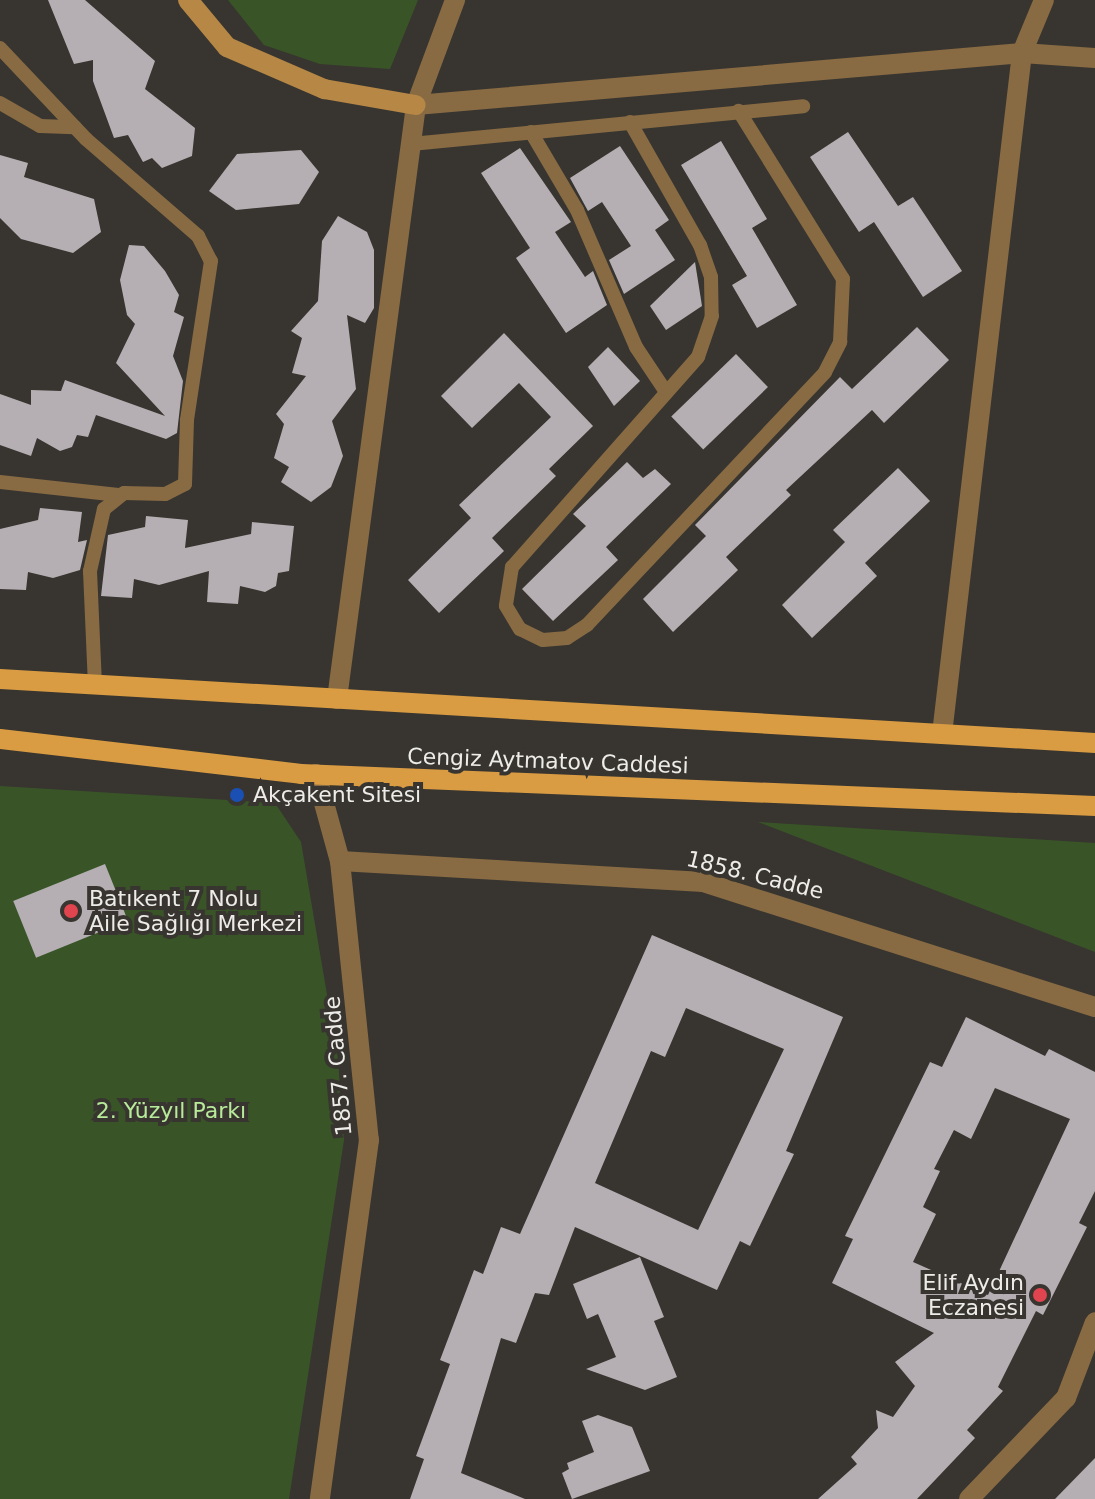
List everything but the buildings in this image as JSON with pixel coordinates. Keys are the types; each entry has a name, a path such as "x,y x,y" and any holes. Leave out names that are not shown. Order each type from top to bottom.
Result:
{"main road":[{"path":"188,0 227,47 324,89 416,105"},
{"path":"0,679 1095,743"},
{"name":"Cengiz Aytmatov Caddesi","path":"0,739 316,774 1095,806"}],"street":[{"path":"337,699 416,105 455,0"},
{"path":"942,734 1022,53 1044,0"},
{"path":"416,105 1022,53 1095,58"},
{"name":"1857. Cadde","path":"316,774 340,861 369,1140 320,1499"},
{"name":"1858. Cadde","path":"340,861 703,882 1095,1007"},
{"path":"969,1499 1066,1398 1095,1322"}],"lane":[{"path":"0,48 75,127 198,236 211,261 187,420 185,484 165,494 118,495 0,482"},
{"path":"0,103 40,126 75,127"},
{"path":"411,144 803,106"},
{"path":"630,122 700,245 711,277 707,337 698,357 664,389 512,567 506,606 531,635 555,641 587,625 825,372 840,342 843,279 739,111"},
{"path":"531,132 577,210 636,347 664,389"},
{"path":"95,685 90,571 104,509 118,495"}],"green space":[{"path":"228,0 418,0 390,69 320,64 264,45"},
{"name":"2. Yüzyıl Parkı","path":"0,786 275,803 301,842 338,1059 344,1140 289,1499 0,1499"},
{"path":"758,822 1095,843 1095,952"}],"place":[{"name":"Akçakent Sitesi","path":"237,795"},
{"name":"Batıkent 7 Nolu Aile Sağlığı Merkezi","path":"71,911"},
{"name":"Elif Aydın Eczanesi","path":"1040,1295"}]}
